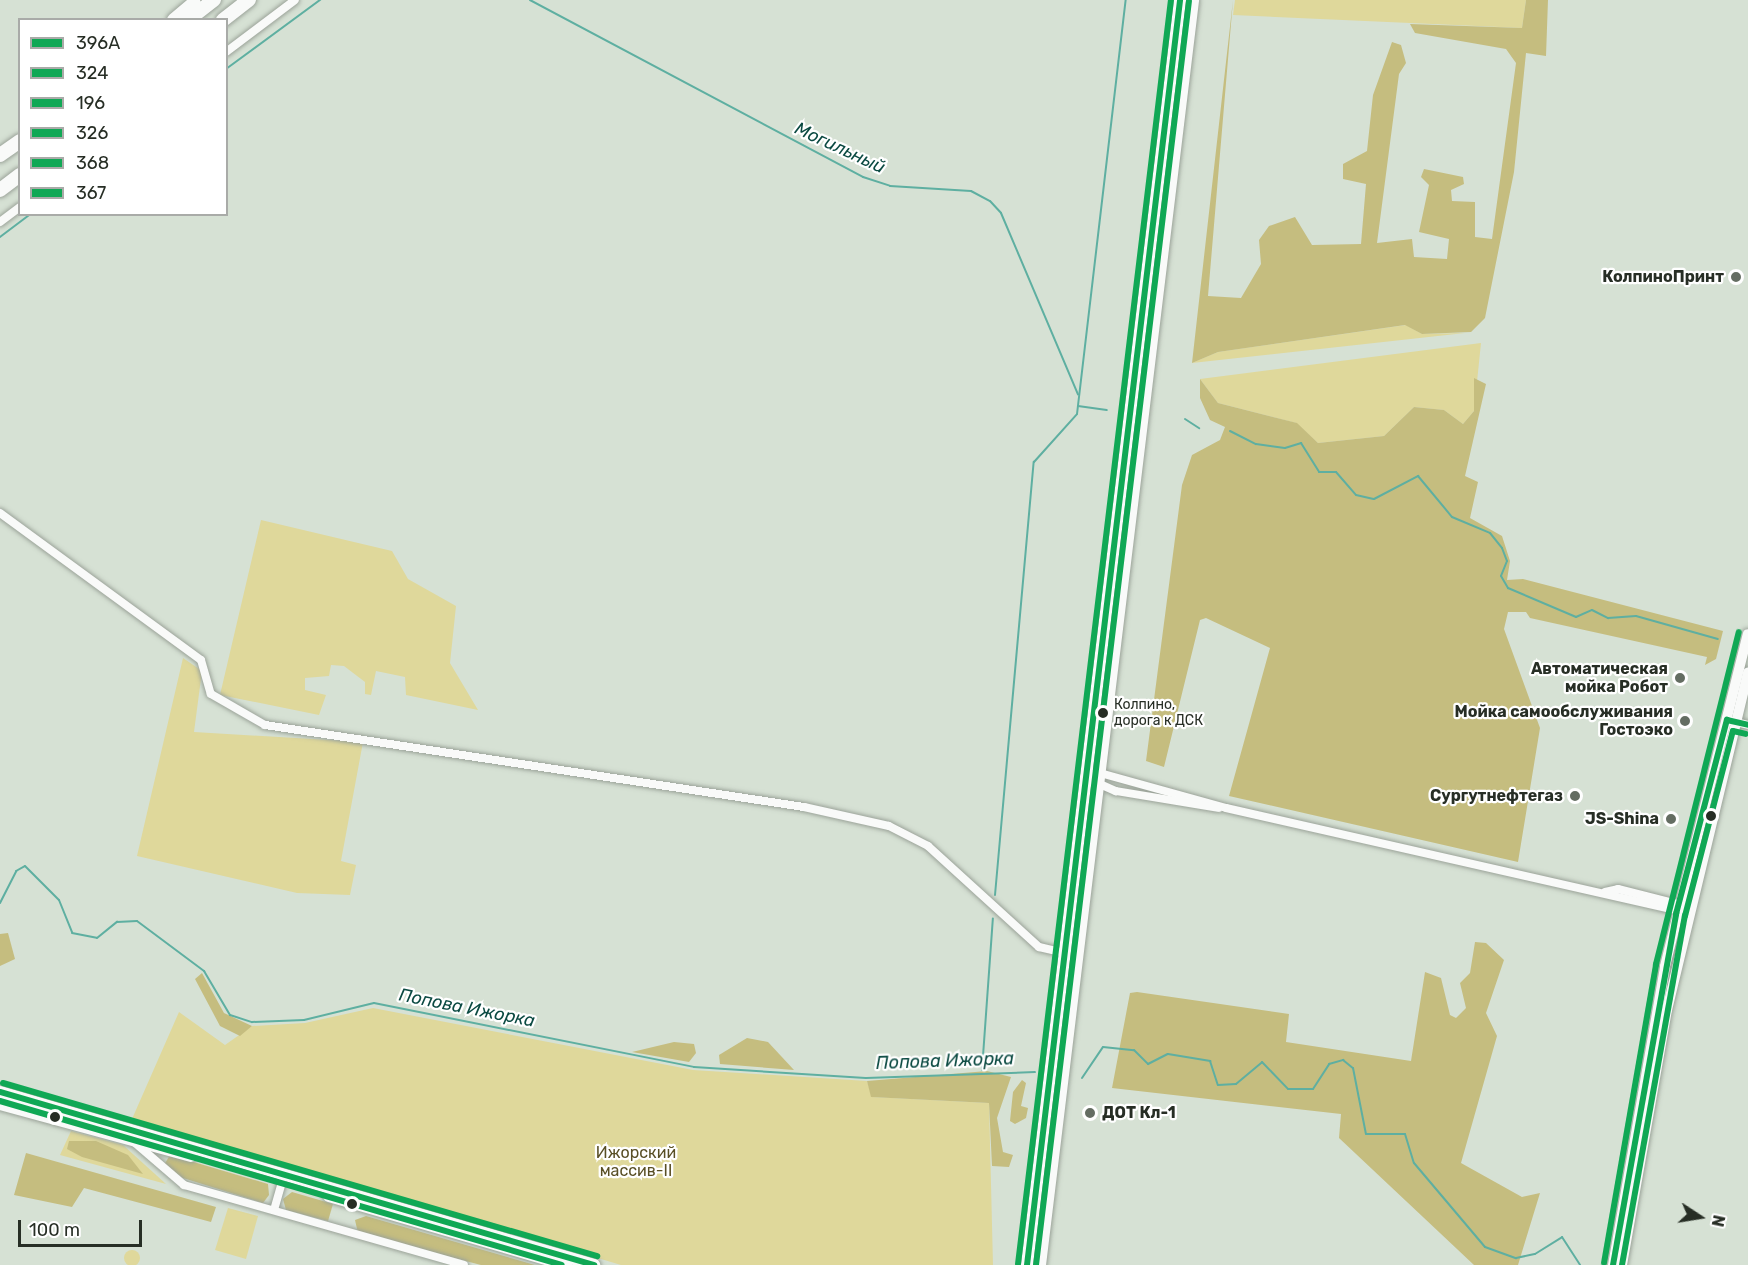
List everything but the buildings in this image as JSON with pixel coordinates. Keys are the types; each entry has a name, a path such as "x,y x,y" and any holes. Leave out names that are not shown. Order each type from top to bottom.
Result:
{"main road":[{"path":"176,18 198,0"},
{"path":"191,18 214,0"},
{"path":"226,18 249,0"},
{"path":"1027,1265 1084,777 1180,0"},
{"path":"1041,1265 1193,0"},
{"path":"0,190 18,174"},
{"path":"0,1092 566,1265"},
{"path":"0,1105 134,1142 283,1178 338,1186 594,1265"}],"street":[{"path":"228,51 296,0"},
{"path":"0,222 18,208"},
{"path":"0,513 201,660 211,694 265,724 804,807 889,826 927,846 1039,947 1064,953"},
{"path":"1622,1265 1689,910 1732,721 1748,634"},
{"path":"1613,1265 1676,914 1732,721 1748,674"},
{"path":"1732,721 1748,725"},
{"path":"1084,777 1100,773 1226,808 1605,892 1616,900 1676,914 1689,910"},
{"path":"1084,777 1098,787 1200,808 1226,808"},
{"path":"1605,892 1618,889 1680,902 1689,910"},
{"path":"134,1142 184,1185 464,1265"},
{"path":"274,1210 283,1178"}],"green space":[{"path":"1235,0 1526,0 1522,28 1233,15"},
{"path":"1406,325 1422,334 1465,333 1192,363 1218,352"},
{"path":"1481,343 1474,411 1463,424 1444,410 1414,407 1384,436 1318,443 1296,423 1218,403 1200,379"},
{"path":"261,520 392,551 408,579 456,606 450,663 478,710 406,695 405,677 376,671 371,695 365,694 365,682 344,666 331,665 329,676 305,678 305,690 326,695 319,715 220,695"},
{"path":"183,658 202,671 194,732 363,742 341,861 356,865 350,895 297,893 137,856"},
{"name":"Ижорский массив-II","path":"373,1008 693,1070 867,1081 872,1097 989,1103 993,1265 621,1265 132,1119 179,1012 225,1045 252,1026 305,1023"},
{"path":"71,1131 123,1145 166,1184 60,1155"},
{"path":"228,1208 258,1216 246,1259 215,1250"},
{"path":"132,1250 138,1252 140,1258 138,1264 132,1266 126,1264 124,1258 126,1252"}],"shaded area":[{"path":"1233,0 1208,296 1241,298 1261,264 1259,240 1269,226 1295,217 1312,245 1361,244 1366,184 1343,179 1343,164 1367,151 1373,95 1392,42 1401,45 1406,63 1399,74 1377,243 1412,239 1414,257 1447,259 1449,239 1419,232 1429,185 1421,177 1424,169 1463,177 1464,184 1451,190 1452,201 1475,202 1475,237 1492,239 1516,63 1506,49 1415,33 1410,24 1522,28 1526,0 1548,0 1546,56 1526,53 1514,172 1485,318 1471,332 1422,334 1405,325 1218,352 1192,363"},
{"path":"1474,378 1486,384 1465,476 1478,482 1470,518 1502,536 1510,561 1507,580 1523,579 1723,631 1716,659 1705,665 1707,657 1530,618 1526,612 1508,612 1504,629 1540,728 1518,862 1229,796 1270,648 1206,618 1200,620 1164,767 1146,761 1182,485 1192,455 1220,440 1225,427 1210,420 1200,398 1200,379 1218,403 1297,423 1318,443 1384,436 1414,407 1444,410 1463,424 1474,411"},
{"path":"8,933 15,959 0,966 0,934"},
{"path":"1475,942 1486,943 1504,960 1486,1013 1497,1036 1461,1163 1522,1197 1540,1193 1518,1265 1474,1265 1339,1138 1341,1114 1112,1088 1130,993 1137,992 1289,1014 1286,1042 1411,1061 1425,972 1441,978 1450,1015 1456,1018 1466,1008 1460,983 1470,973"},
{"path":"202,973 224,1013 252,1026 240,1036 220,1026 195,979"},
{"path":"747,1038 768,1042 794,1070 720,1064 719,1055"},
{"path":"674,1042 694,1044 696,1053 689,1062 632,1052"},
{"path":"987,1071 1011,1077 997,1118 1003,1152 1013,1155 1009,1167 992,1166 989,1103 871,1097 867,1081"},
{"path":"1022,1080 1026,1083 1021,1106 1028,1108 1026,1118 1015,1124 1010,1121 1013,1092"},
{"path":"69,1141 96,1141 128,1155 143,1174 82,1157 67,1149"},
{"path":"26,1153 216,1207 211,1222 84,1188 72,1207 14,1195"},
{"path":"170,1155 268,1184 269,1195 263,1203 183,1178 164,1165"},
{"path":"292,1192 333,1204 328,1221 286,1210 283,1199"},
{"path":"366,1216 535,1265 481,1265 358,1233 355,1220"}],"waterway":[{"path":"228,68 320,0"},
{"name":"Могильный","path":"530,0 863,177 890,186 971,191 990,201 1001,213 1078,394"},
{"path":"995,895 1034,462 1077,414 1126,0"},
{"path":"0,237 28,216"},
{"path":"1078,406 1107,410"},
{"path":"1185,419 1199,428"},
{"name":"Могильный","path":"1230,431 1256,444 1285,448 1301,443 1319,472 1336,472 1356,495 1374,499 1418,476 1452,517 1490,533 1502,548 1507,561 1501,576 1508,588 1576,617 1592,610 1608,618 1636,616 1718,639"},
{"name":"Попова Ижорка","path":"0,903 16,871 25,866 59,900 72,933 97,938 117,922 137,921 204,971 230,1015 252,1022 304,1020 374,1003 694,1067 866,1078 1035,1072"},
{"path":"982,1070 993,918"},
{"name":"Попова Ижорка","path":"1082,1078 1103,1047 1134,1050 1148,1064 1168,1054 1210,1061 1218,1085 1236,1084 1262,1062 1288,1089 1313,1089 1329,1064 1343,1060 1353,1068 1366,1134 1405,1134 1414,1163 1485,1247 1516,1258 1535,1254 1562,1237 1580,1265"}],"transit line":[{"name":"196","path":"1018,1264 1171,0"},
{"name":"396А","path":"1027,1265 1180,0"},
{"name":"324","path":"1036,1265 1189,1"},
{"name":"326","path":"1604,1263 1656,964 1739,632"},
{"name":"368","path":"1613,1265 1676,914 1727,720 1748,725"},
{"name":"367","path":"1622,1265 1685,916 1733,731 1746,734"},
{"name":"326","path":"3,1083 597,1256"},
{"name":"396А","path":"0,1092 594,1265"},
{"name":"324","path":"0,1101 562,1265"}],"place":[{"name":"КолпиноПринт","path":"1736,277"},
{"name":"Автоматическая мойка Робот","path":"1680,678"},
{"name":"Колпино, дорога к ДСК","path":"1103,713"},
{"name":"Мойка самообслуживания Гостоэко","path":"1685,721"},
{"name":"Сургутнефтегаз","path":"1575,796"},
{"name":"JS-Shina","path":"1671,819"},
{"name":"ДОТ Кл-1","path":"1090,1113"}]}
